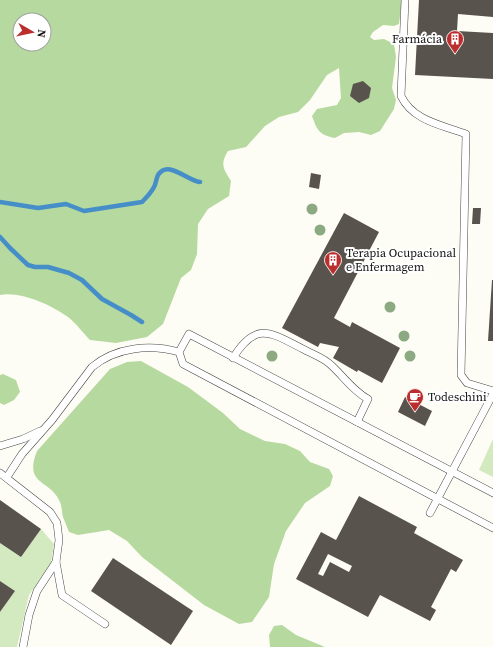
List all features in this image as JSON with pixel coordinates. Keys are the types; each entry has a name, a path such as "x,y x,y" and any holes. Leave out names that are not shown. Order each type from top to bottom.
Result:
{"lane":[{"path":"406,0 402,96 406,106 414,114 466,134 461,375 467,383 493,391"},
{"path":"233,358 242,343 252,335 264,333 277,335 331,364 357,393 368,399 357,422"},
{"path":"493,493 189,334 180,352 183,364 493,528"},
{"path":"7,477 22,454 52,420 92,367 99,361 115,353 134,349 155,348 180,352"},
{"path":"430,513 493,394"},
{"path":"0,446 23,439 42,430"},
{"path":"0,473 50,512 57,523 59,540 56,562 62,595 105,624"},
{"path":"23,647 29,615 37,591 56,562"}],"green space":[{"path":"0,0 402,0 399,24 394,26 383,25 373,32 370,37 374,40 384,39 394,44 396,57 392,88 396,100 394,109 380,131 371,135 359,132 344,133 335,138 325,135 319,131 315,125 312,116 317,109 337,105 341,98 339,68 327,75 310,100 298,112 279,117 265,126 246,147 228,151 223,163 224,169 231,181 229,196 208,209 198,224 197,254 191,270 181,278 163,324 147,337 116,343 90,340 71,319 61,312 36,300 8,294 0,295"},
{"path":"141,361 188,387 223,413 240,429 265,441 285,444 300,451 310,462 329,469 333,476 330,486 305,503 286,531 274,564 269,597 252,622 239,624 204,605 142,557 127,541 109,530 78,535 69,532 63,517 60,502 56,495 51,489 40,481 33,470 37,451 110,369 127,362"},
{"path":"3,374 16,380 20,392 14,400 4,405 0,403 0,375"},
{"path":"493,439 493,477 479,470"},
{"path":"41,529 54,544 51,563 29,595 17,647 0,647 0,612 15,591 0,581 0,543 21,557"},
{"path":"282,625 296,635 325,647 270,647 269,635 274,626"}],"building":[{"name":"Farmácia","path":"419,0 493,0 493,17 458,14 457,31 493,33 493,79 415,75"},
{"path":"363,81 371,88 369,98 359,103 350,96 353,84"},
{"path":"311,173 321,175 319,189 309,187"},
{"path":"473,208 481,208 480,224 472,224"},
{"name":"Terapia Ocupacional e Enfermagem","path":"344,213 379,232 334,318 350,327 352,322 400,348 382,383 358,370 357,372 333,358 339,347 320,343 318,347 282,328"},
{"path":"492,280 493,341 488,341"},
{"name":"Todeschini","path":"405,397 432,411 425,426 398,412"},
{"path":"359,496 417,527 414,533 463,560 456,572 451,569 431,607 436,610 430,621 380,595 368,617 296,579 321,532 336,540","holes":["328,554 352,566 349,572 330,562 323,576 318,574"]},
{"path":"0,500 41,529 21,557 0,543"},
{"path":"113,558 193,611 171,645 91,591"},
{"path":"0,581 15,591 0,612"}],"waterway":[{"path":"0,202 38,208 66,204 84,211 142,202 153,189 158,175 167,169 178,172 200,182"},
{"path":"0,237 28,265 35,267 48,267 69,273 82,280 102,299 142,322"}],"place":[{"name":"Farmácia","path":"455,54"},
{"name":"Terapia Ocupacional e Enfermagem","path":"333,275"},
{"name":"Todeschini","path":"415,412"}]}
